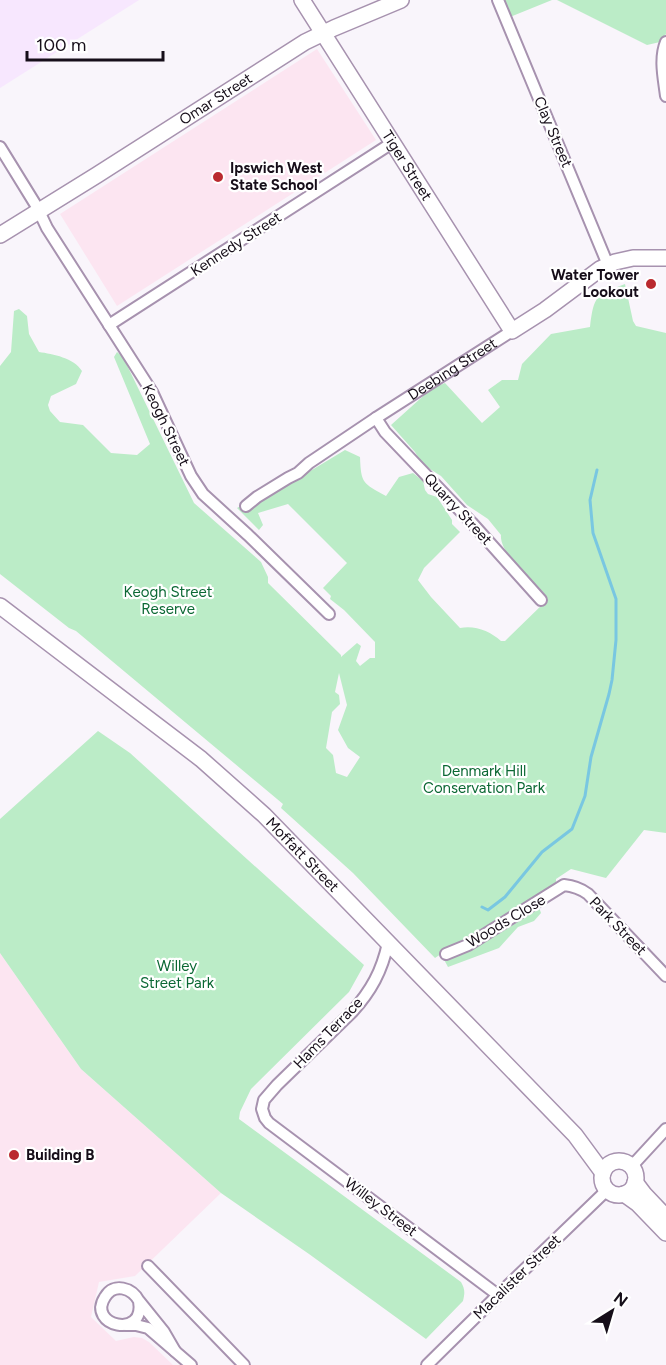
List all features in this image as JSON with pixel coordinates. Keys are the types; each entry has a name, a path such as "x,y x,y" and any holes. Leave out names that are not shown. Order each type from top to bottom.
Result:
{"main road":[{"name":"Tiger Street","path":"302,0 512,331"},
{"name":"Omar Street","path":"0,235 305,42 401,0"},
{"name":"Deebing Street","path":"512,331 545,310 600,268 633,258 666,258"},
{"name":"Moffatt Street","path":"0,606 170,735 264,815 575,1135 603,1173"},
{"name":"Moffatt Street","path":"575,1135 617,1162"},
{"path":"633,1174 631,1189 624,1194 615,1194 607,1190 603,1182 603,1173 608,1165 622,1162 633,1174 644,1194 666,1217"},
{"path":"624,1194 638,1204 666,1233"}],"street":[{"name":"Clay Street","path":"498,0 608,265"},
{"path":"666,42 662,58 666,96"},
{"name":"Kennedy Street","path":"109,325 393,143"},
{"name":"Keogh Street","path":"0,147 37,207 47,228 152,392 191,476 203,494 329,614"},
{"name":"Deebing Street","path":"246,506 298,473 309,463 376,418 512,331"},
{"name":"Quarry Street","path":"376,418 385,432 472,523 541,600"},
{"name":"Woods Close","path":"446,954 468,945 564,885"},
{"name":"Park Street","path":"564,885 579,888 588,894 666,976"},
{"name":"Hams Terrace","path":"265,1118 262,1108 264,1100 362,1000 376,980 388,943"},
{"name":"Willey Street","path":"265,1118 498,1295"},
{"path":"633,1174 666,1129"},
{"name":"Macalister Street","path":"427,1365 607,1190"},
{"path":"148,1266 244,1365"},
{"path":"175,1351 164,1332 134,1293 125,1288 113,1289 104,1297 102,1307 106,1319 119,1326 136,1325 148,1328 191,1365"},
{"path":"126,1325 139,1312 139,1301"}],"shaded area":[{"path":"0,0 139,0 0,88"},
{"name":"Ipswich West State School","path":"317,49 376,140 117,306 60,214"},
{"path":"0,953 81,1069 221,1193 135,1276 99,1282 91,1317 116,1341 134,1337 142,1338 173,1365 0,1365"}],"green space":[{"path":"504,0 552,0 510,17"},
{"path":"557,0 666,0 666,34 660,42 647,45"},
{"path":"625,284 636,326 666,333 666,833 644,830 606,878 571,869 556,879 556,887 539,907 541,913 534,921 518,927 499,948 448,967 441,954 435,958 353,873 281,808 283,804 76,631 69,628 0,574 0,366 11,352 14,311 19,309 27,316 29,334 39,352 69,360 82,371 76,384 51,396 48,405 50,411 60,422 83,425 111,453 137,455 150,444 114,357 117,352 123,357 194,503 261,562 268,577 268,583 341,657 357,643 361,646 356,661 360,666 370,658 375,658 375,642 330,599 331,596 323,588 347,563 288,504 258,513 263,525 259,530 237,508 242,505 249,508 345,450 360,457 361,473 365,482 386,496 399,477 413,473 423,481 428,494 437,497 452,520 452,524 460,532 424,568 418,580 460,628 471,627 482,630 505,641 546,601 544,593 511,558 505,550 501,535 488,519 467,505 441,476 422,464 415,452 391,425 431,389 445,383 482,423 500,407 488,390 502,380 518,380 522,364 551,334 590,327 595,302 602,294","holes":["339,673 347,705 338,730 348,748 360,757 347,777 336,773 333,755 326,748 332,712 340,704 339,695 335,692"]},
{"name":"Willey Street Park","path":"98,731 130,753 364,965 349,992 251,1089 239,1119 461,1282 464,1291 463,1301 426,1339 221,1193 81,1069 0,953 0,819"}],"waterway":[{"path":"482,907 488,910 505,897 542,852 572,829 585,796 591,757 612,680 616,640 616,599 593,533 590,500 597,470"}],"place":[{"name":"Ipswich West State School","path":"218,177"},
{"name":"Water Tower Lookout","path":"651,284"},
{"name":"Building B","path":"14,1155"}],"park label":[{"name":"Keogh Street Reserve","path":"168,600"},
{"name":"Denmark Hill Conservation Park","path":"484,780"}]}
